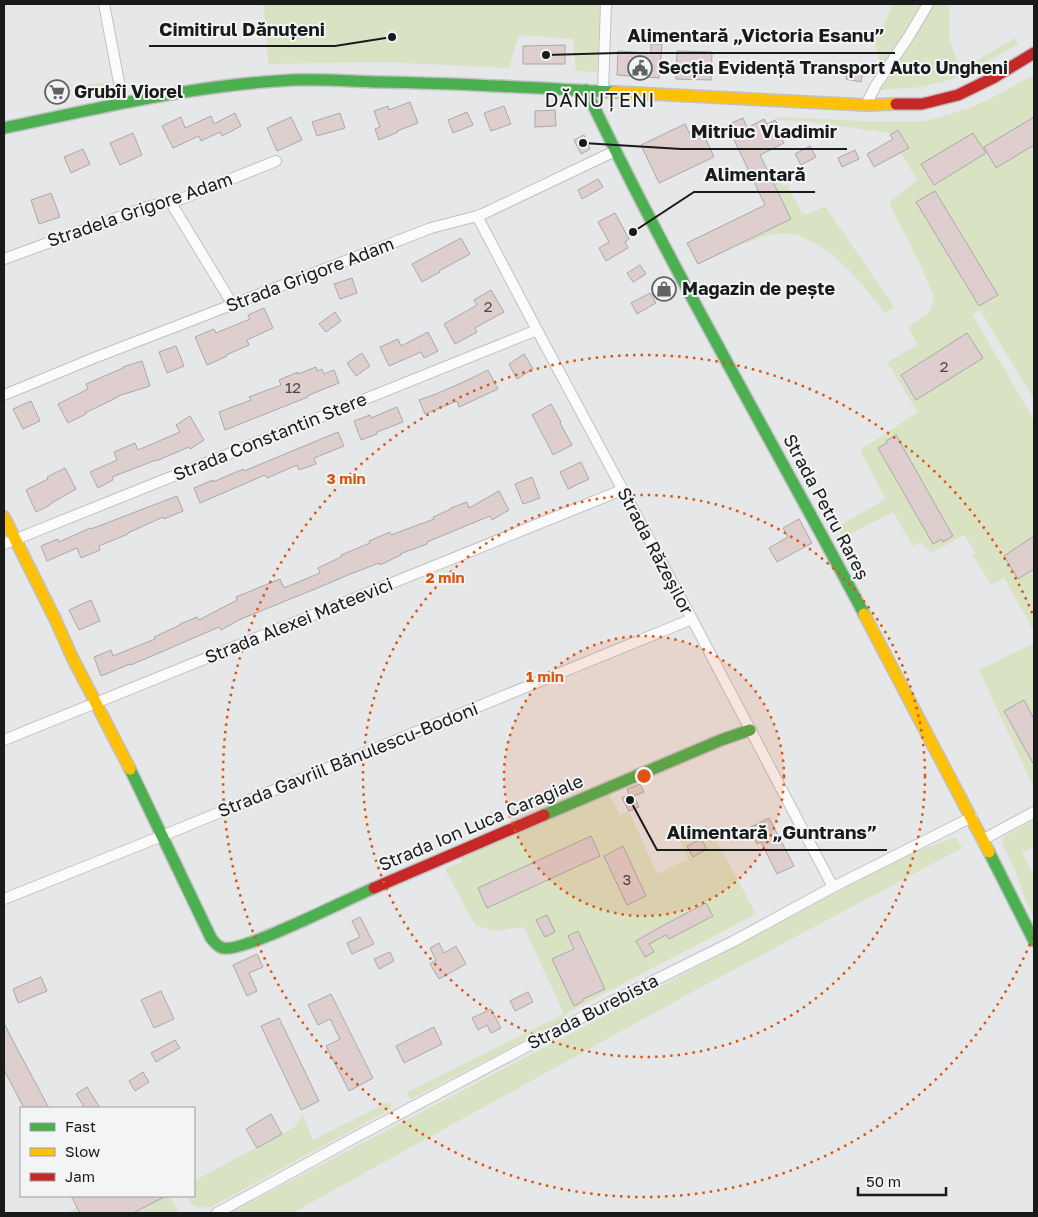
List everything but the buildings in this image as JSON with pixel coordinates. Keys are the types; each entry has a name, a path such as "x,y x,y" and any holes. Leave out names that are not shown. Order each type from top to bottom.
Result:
{"main road":[{"path":"4,128 123,103 211,88 294,80 434,83 866,105 922,104 958,95 993,78 1034,53"},
{"name":"Strada Petru Rareș","path":"586,90 615,151 687,288 826,542 984,839 1034,941"},
{"path":"4,517 9,541 96,703 162,836"},
{"name":"Strada Ion Luca Caragiale","path":"162,836 211,938 217,945 225,948 239,946 280,931 461,850 721,740 750,730"}],"street":[{"path":"104,4 123,103"},
{"path":"603,91 606,4"},
{"path":"866,105 876,85 910,36 928,4"},
{"name":"Strada Grigore Adam","path":"4,395 94,358 431,228 478,216 615,151"},
{"name":"Stradela Grigore Adam","path":"4,259 147,207 166,202 172,203 276,161"},
{"path":"172,203 233,305"},
{"name":"Strada Răzeşilor","path":"478,216 833,887"},
{"name":"Strada Constantin Stere","path":"9,541 537,330"},
{"name":"Strada Alexei Mateevici","path":"4,740 622,490"},
{"name":"Strada Gavriil Bănulescu-Bodoni","path":"4,899 692,619"},
{"path":"984,839 1034,812"},
{"name":"Strada Burebista","path":"217,1213 352,1139 611,1002 734,941 833,887 972,817"}],"green space":[{"path":"263,4 600,4 597,72 576,71 573,39 519,35 509,68 381,62 268,64"},
{"path":"893,4 922,4 900,44 884,64 880,62 870,30 882,29"},
{"path":"932,4 949,4 949,39 958,64 968,66 1015,38 1019,44 971,71 952,79 921,87 880,90"},
{"path":"1034,75 1034,399 980,310 972,314 1034,420 1034,632 1004,577 992,585 972,555 976,553 964,535 932,553 921,542 913,546 893,512 842,538 838,527 885,498 860,450 918,412 887,362 918,345 908,327 929,313 934,298 920,264 889,203 917,180 889,133 803,121 775,120 775,118 883,122 926,121 967,109"},
{"path":"109,82 110,91 84,97 84,85"},
{"path":"776,178 782,186 787,185 802,213 807,215 825,206 894,307 885,313 854,275 832,254 796,234 771,234 736,246 790,219 772,180"},
{"path":"1034,643 1034,788 979,670"},
{"path":"610,795 620,816 629,811 657,874 688,859 680,841 708,825 756,914 565,1014 567,1019 411,1099 406,1093 564,1014 524,927 493,931 475,925 445,869 462,862 460,857"},
{"path":"1034,819 1034,846 1022,853 1034,876 1034,918 1002,843 1004,837"},
{"path":"956,837 962,848 694,991 293,1213 230,1213 752,938 903,856"},
{"path":"391,1101 391,1109 211,1207 196,1206 187,1197 195,1197 195,1180 295,1127 303,1115 313,1140"},
{"path":"97,1197 171,1197 179,1213 71,1213 70,1211"}],"traffic: fast":[{"path":"4,128 183,92 292,80 438,83 614,92"},
{"path":"586,90 687,289 864,614"},
{"path":"544,815 721,740 750,730"},
{"path":"130,769 211,938 223,948 252,942 273,934 374,888"},
{"path":"989,852 1034,941"}],"traffic: slow":[{"path":"614,92 866,105 896,104"},
{"path":"4,517 72,657 130,769"},
{"path":"864,614 989,852"}],"traffic: jam":[{"path":"896,104 922,104 958,95 993,78 1034,53"},
{"path":"374,888 544,815"}],"place":[{"name":"Cimitirul Dănuțeni","path":"392,37"},
{"name":"Alimentară „Victoria Esanu”","path":"546,55"},
{"name":"Secția Evidență Transport Auto Ungheni","path":"640,68"},
{"name":"Grubîi Viorel","path":"57,92"},
{"name":"Mitriuc Vladimir","path":"583,143"},
{"name":"Alimentară","path":"633,232"},
{"name":"Magazin de pește","path":"664,289"},
{"name":"Alimentară „Guntrans”","path":"630,800"}],"district":[{"name":"DĂNUȚENI","path":"600,100"}]}
